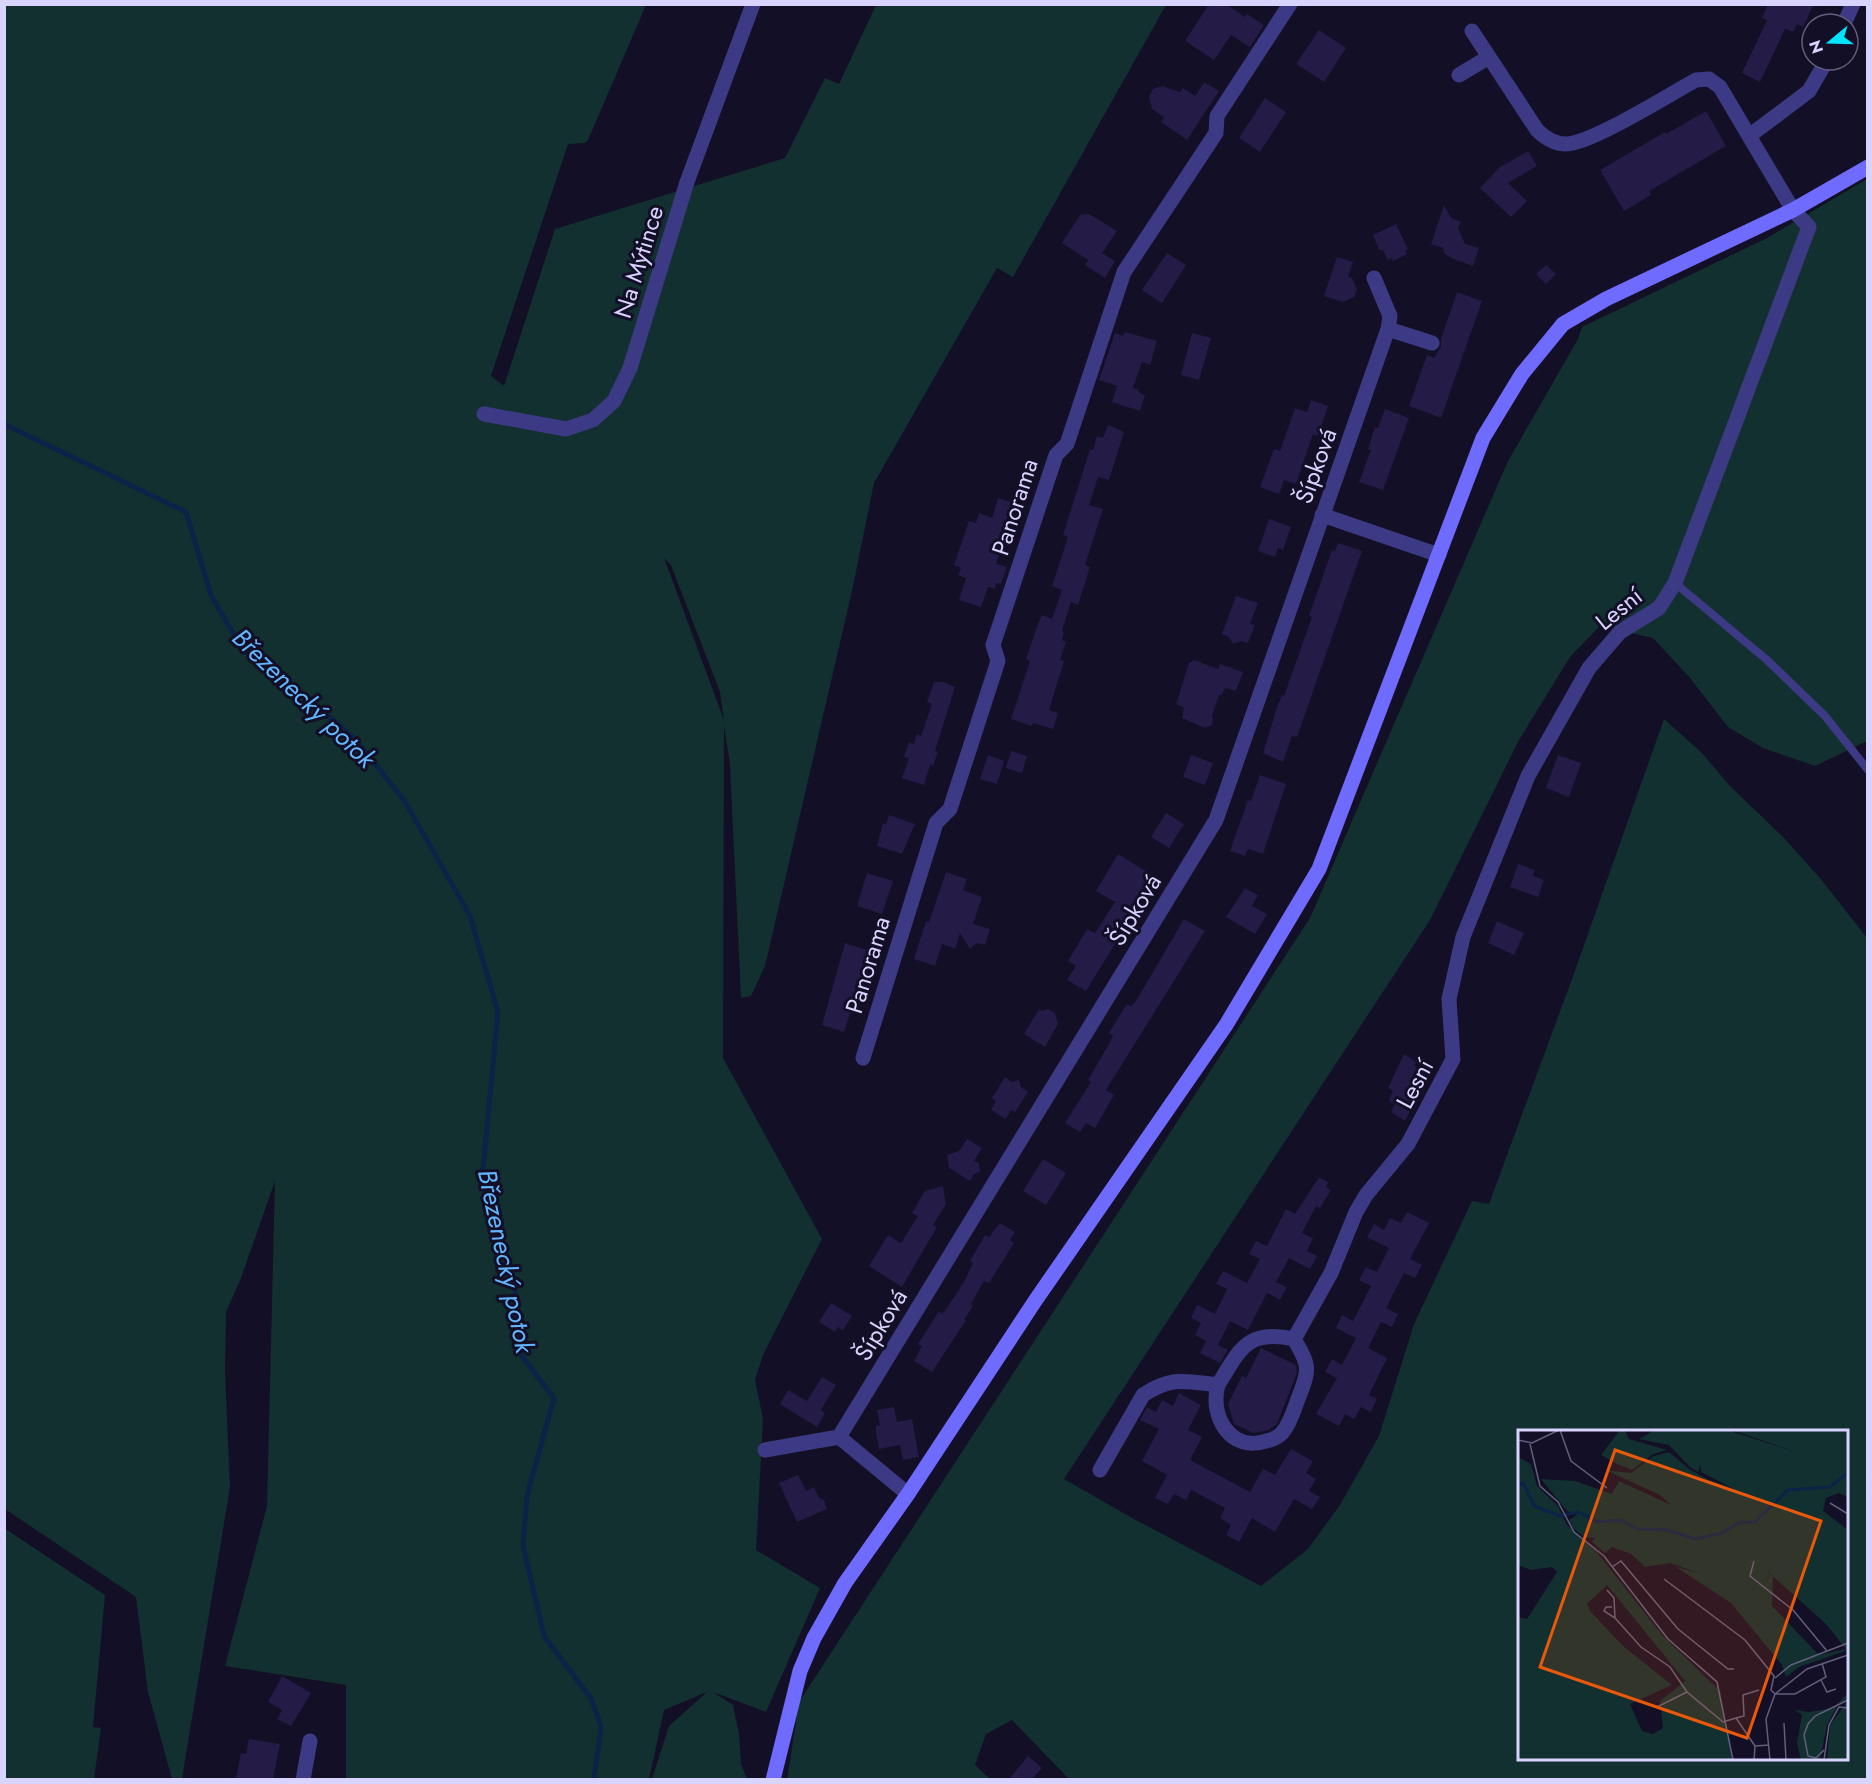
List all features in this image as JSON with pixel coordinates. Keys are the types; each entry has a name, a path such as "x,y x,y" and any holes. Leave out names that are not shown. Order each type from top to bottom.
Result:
{"street":[{"name":"Na Mýtince","path":"484,414 566,429 593,420 614,401 630,368 687,182 753,4"},
{"name":"Panorama","path":"863,1058 936,823 950,809 998,661 993,645 1000,622 1056,455 1068,444 1124,272 1216,133 1217,116 1290,4"},
{"path":"1472,31 1537,130 1545,138 1555,142 1567,144 1580,141 1696,80 1709,79 1720,87 1793,210"},
{"path":"1459,75 1489,57"},
{"path":"1749,136 1809,91 1820,72"},
{"path":"773,1779 800,1671 814,1638 845,1583 908,1494 1035,1301 1226,1025 1319,869 1484,438 1522,374 1563,324 1606,299 1793,210 1868,167"},
{"name":"Lesní","path":"1294,1339 1331,1274 1356,1212 1366,1195 1408,1144 1453,1059 1449,999 1463,937 1528,776 1589,668 1620,632 1659,608 1675,583 1809,227 1793,210"},
{"name":"Šípková","path":"839,1437 1216,820 1388,329 1390,316 1374,278"},
{"path":"1388,329 1432,343"},
{"path":"1322,515 1439,555"},
{"path":"1275,1335 1294,1339 1308,1366 1305,1381 1289,1422 1282,1433 1274,1439 1260,1443 1248,1444 1233,1438 1223,1425 1215,1408 1214,1397 1218,1385 1244,1346 1257,1338 1275,1335"},
{"path":"1100,1470 1143,1395 1154,1388 1175,1381 1218,1385"},
{"path":"765,1450 839,1437 908,1494"},
{"path":"303,1779 310,1741"}],"lane":[{"path":"1675,583 1767,660 1825,716 1868,770"}],"green space":[{"path":"4,5 646,5 588,140 585,143 568,144 491,376 504,386 555,229 785,158 825,78 839,84 876,5 1166,5 1013,277 997,268 874,483 852,591 765,966 751,996 741,998 730,765 724,725 723,1058 822,1239 763,1355 755,1380 763,1419 756,1550 820,1588 766,1712 713,1692 733,1705 739,1734 741,1764 747,1779 652,1779 669,1726 707,1692 664,1710 649,1779 346,1779 346,1685 225,1666 267,1506 275,1181 241,1278 226,1312 225,1373 230,1487 182,1779 172,1779 148,1692 136,1597 5,1509","holes":["664,558 671,565 720,692 724,720"]},
{"path":"1867,179 1867,741 1815,766 1763,748 1728,727 1690,678 1653,638 1600,626 1570,657 1519,740 1430,920 1064,1479 1261,1586 1308,1549 1340,1505 1379,1436 1414,1324 1472,1201 1489,1204 1664,719 1702,753 1729,785 1785,839 1820,878 1867,938 1867,1779 1069,1779 1012,1720 986,1734 975,1765 990,1779 787,1780 799,1702 1310,918 1508,461 1578,339 1582,327 1767,238"},
{"path":"4,1528 105,1595 93,1727 101,1728 94,1779 5,1779"}],"building":[{"path":"1209,4 1226,4 1245,17 1247,14 1264,25 1250,47 1231,35 1214,60 1185,41"},
{"path":"1768,4 1814,4 1810,12 1800,12 1800,26 1797,24 1793,32 1785,29 1760,82 1742,73 1767,20 1762,18"},
{"path":"1319,30 1346,48 1324,82 1296,64"},
{"path":"1204,82 1219,91 1187,140 1161,122 1164,117 1152,109 1149,96 1153,89 1162,86 1180,92 1183,88 1195,96"},
{"path":"1265,98 1286,112 1260,152 1239,138"},
{"path":"1706,111 1726,146 1649,191 1651,195 1624,211 1600,170"},
{"path":"1528,151 1537,166 1508,183 1527,201 1511,217 1480,188 1500,167"},
{"path":"1444,205 1451,218 1461,222 1458,228 1465,244 1479,248 1473,266 1451,258 1445,254 1443,248 1431,244"},
{"path":"1089,214 1117,231 1102,253 1115,261 1105,278 1085,265 1088,260 1062,243 1080,215"},
{"path":"1396,224 1408,249 1405,251 1407,254 1393,261 1392,258 1388,260 1383,250 1379,250 1373,235"},
{"path":"1167,253 1186,265 1162,303 1142,290"},
{"path":"1337,257 1353,262 1348,277 1352,278 1357,289 1354,297 1343,302 1324,296"},
{"path":"1546,265 1556,274 1546,284 1536,274"},
{"path":"1457,292 1482,301 1441,418 1409,406 1427,355 1434,358 1441,346 1441,339"},
{"path":"1125,332 1157,341 1150,365 1142,362 1133,388 1145,395 1140,411 1112,402 1117,386 1099,380 1115,333 1123,336"},
{"path":"1192,333 1211,338 1199,380 1181,375"},
{"path":"1311,400 1328,406 1318,436 1313,434 1296,484 1284,480 1279,494 1260,487 1274,449 1280,451 1295,408 1307,412"},
{"path":"1385,409 1409,418 1383,490 1359,482 1371,450 1368,449 1375,427 1378,428"},
{"path":"1108,425 1124,432 1109,480 1098,477 1089,505 1103,509 1085,565 1090,567 1078,605 1071,602 1062,631 1064,632 1062,640 1066,642 1060,660 1064,661 1049,710 1058,713 1053,729 1033,723 1032,726 1011,719 1030,661 1026,659 1042,615 1052,619 1062,590 1052,586 1068,537 1063,535 1090,449 1093,450 1097,436 1103,438"},
{"path":"998,498 1016,504 996,564 1007,567 1001,584 996,583 995,589 988,587 981,607 959,600 966,578 958,575 961,568 954,565 969,521 976,523 979,513 992,518"},
{"path":"1269,519 1291,527 1283,550 1278,548 1275,557 1258,551"},
{"path":"1338,543 1362,551 1297,737 1292,736 1283,762 1263,753 1277,707 1282,695 1284,696 1312,617 1309,616 1332,550 1335,551"},
{"path":"1236,596 1258,603 1250,624 1255,625 1248,643 1241,641 1233,644 1229,637 1222,634"},
{"path":"1194,660 1218,669 1220,664 1243,672 1236,691 1225,688 1222,695 1219,695 1212,716 1212,725 1205,728 1182,718 1184,708 1176,704 1189,663"},
{"path":"934,682 943,682 955,687 935,751 938,752 933,766 930,765 924,785 902,778 909,758 904,757 909,742 914,744 917,734 921,736 932,704 927,702"},
{"path":"1011,751 1027,756 1022,773 1006,768"},
{"path":"988,755 1004,761 997,784 980,779"},
{"path":"1191,755 1213,763 1205,785 1183,777"},
{"path":"1558,755 1581,763 1569,797 1546,788"},
{"path":"1260,775 1286,784 1263,854 1248,849 1245,856 1230,851 1248,800 1251,801"},
{"path":"1166,813 1184,824 1169,848 1151,837"},
{"path":"889,815 915,824 902,854 877,846 883,823 886,824"},
{"path":"1118,854 1152,875 1120,929 1123,931 1086,991 1067,980 1076,966 1068,961 1087,929 1095,933 1115,902 1096,891"},
{"path":"1518,864 1535,870 1533,876 1544,880 1538,897 1510,887"},
{"path":"946,872 967,879 963,890 982,897 973,924 990,929 985,945 977,943 970,949 960,933 955,949 942,944 935,966 914,959 926,921 929,922"},
{"path":"867,873 893,881 882,914 857,906"},
{"path":"1245,888 1258,895 1252,906 1267,914 1255,934 1226,917"},
{"path":"1184,919 1205,931 1106,1090 1114,1095 1095,1128 1086,1123 1080,1132 1065,1123 1091,1082 1088,1080 1113,1036 1109,1033 1127,1004 1131,1006 1136,1001"},
{"path":"1497,921 1524,933 1514,955 1488,943"},
{"path":"845,943 870,951 844,1032 822,1025"},
{"path":"1039,1009 1042,1011 1048,1009 1055,1013 1058,1024 1045,1047 1024,1034"},
{"path":"1404,1054 1416,1062 1414,1066 1428,1073 1405,1121 1391,1112 1395,1104 1389,1100 1393,1091 1388,1088"},
{"path":"1005,1077 1012,1082 1019,1080 1021,1087 1028,1092 1015,1112 1011,1110 1006,1119 991,1110 996,1101 992,1098"},
{"path":"967,1139 982,1148 974,1161 979,1163 980,1172 974,1174 970,1181 949,1168 947,1155 959,1151"},
{"path":"1043,1159 1066,1173 1046,1205 1023,1191"},
{"path":"1319,1177 1328,1182 1326,1187 1331,1190 1320,1208 1316,1206 1302,1233 1313,1238 1307,1251 1317,1256 1310,1269 1289,1258 1276,1282 1287,1287 1280,1300 1267,1293 1248,1330 1230,1321 1218,1345 1228,1350 1220,1363 1200,1353 1206,1341 1195,1335 1201,1323 1191,1318 1197,1305 1215,1314 1227,1289 1216,1284 1223,1271 1247,1283 1260,1259 1249,1254 1256,1241 1267,1246 1286,1209 1295,1214"},
{"path":"943,1186 946,1204 933,1225 937,1227 902,1287 869,1266 888,1235 901,1243 918,1216 912,1213 925,1191"},
{"path":"1407,1212 1429,1223 1410,1259 1422,1265 1415,1278 1404,1273 1386,1308 1398,1314 1392,1327 1381,1322 1368,1348 1387,1358 1369,1395 1377,1399 1371,1412 1361,1407 1354,1419 1345,1414 1339,1426 1316,1414 1337,1378 1325,1372 1332,1359 1342,1365 1356,1338 1336,1328 1342,1315 1353,1321 1371,1286 1359,1280 1366,1267 1377,1272 1389,1248 1367,1237 1374,1224 1384,1230 1390,1218 1401,1223"},
{"path":"1000,1223 1015,1232 1010,1240 1014,1243 989,1283 984,1281 971,1304 973,1306 964,1320 966,1320 932,1372 914,1361 922,1346 918,1344 939,1311 942,1314 965,1280 973,1263 970,1261 985,1235 989,1237"},
{"path":"831,1303 852,1316 843,1330 838,1327 835,1332 819,1322"},
{"path":"1261,1348 1296,1365 1297,1373 1277,1424 1269,1430 1253,1433 1234,1424 1228,1404 1242,1376 1246,1378"},
{"path":"822,1377 836,1385 821,1410 825,1413 817,1427 780,1404 788,1390 807,1401"},
{"path":"1179,1393 1201,1405 1188,1430 1202,1437 1190,1460 1250,1492 1263,1469 1275,1475 1291,1449 1313,1461 1306,1473 1316,1479 1309,1491 1320,1497 1312,1509 1294,1499 1275,1532 1252,1518 1239,1542 1226,1535 1231,1525 1220,1518 1225,1508 1191,1490 1186,1500 1174,1494 1168,1504 1155,1498 1167,1475 1142,1461 1159,1429 1140,1420 1147,1407 1156,1412 1162,1400 1173,1406"},
{"path":"894,1407 897,1422 912,1419 919,1457 903,1460 900,1445 879,1449 876,1426 880,1425 877,1410"},
{"path":"798,1475 806,1491 814,1487 819,1498 824,1500 827,1509 797,1522 779,1483"},
{"path":"282,1676 311,1693 291,1726 277,1719 282,1710 268,1702"},
{"path":"249,1739 280,1744 273,1779 236,1779 241,1753 246,1754"},
{"path":"1028,1756 1042,1768 1032,1779 1009,1779"}],"waterway":[{"name":"Březenecký potok","path":"4,424 186,512 211,595 237,640 354,738 404,800 470,916 498,1012 483,1169 515,1290 521,1355 554,1398 527,1496 523,1545 544,1636 592,1700 601,1727 594,1780"}]}
